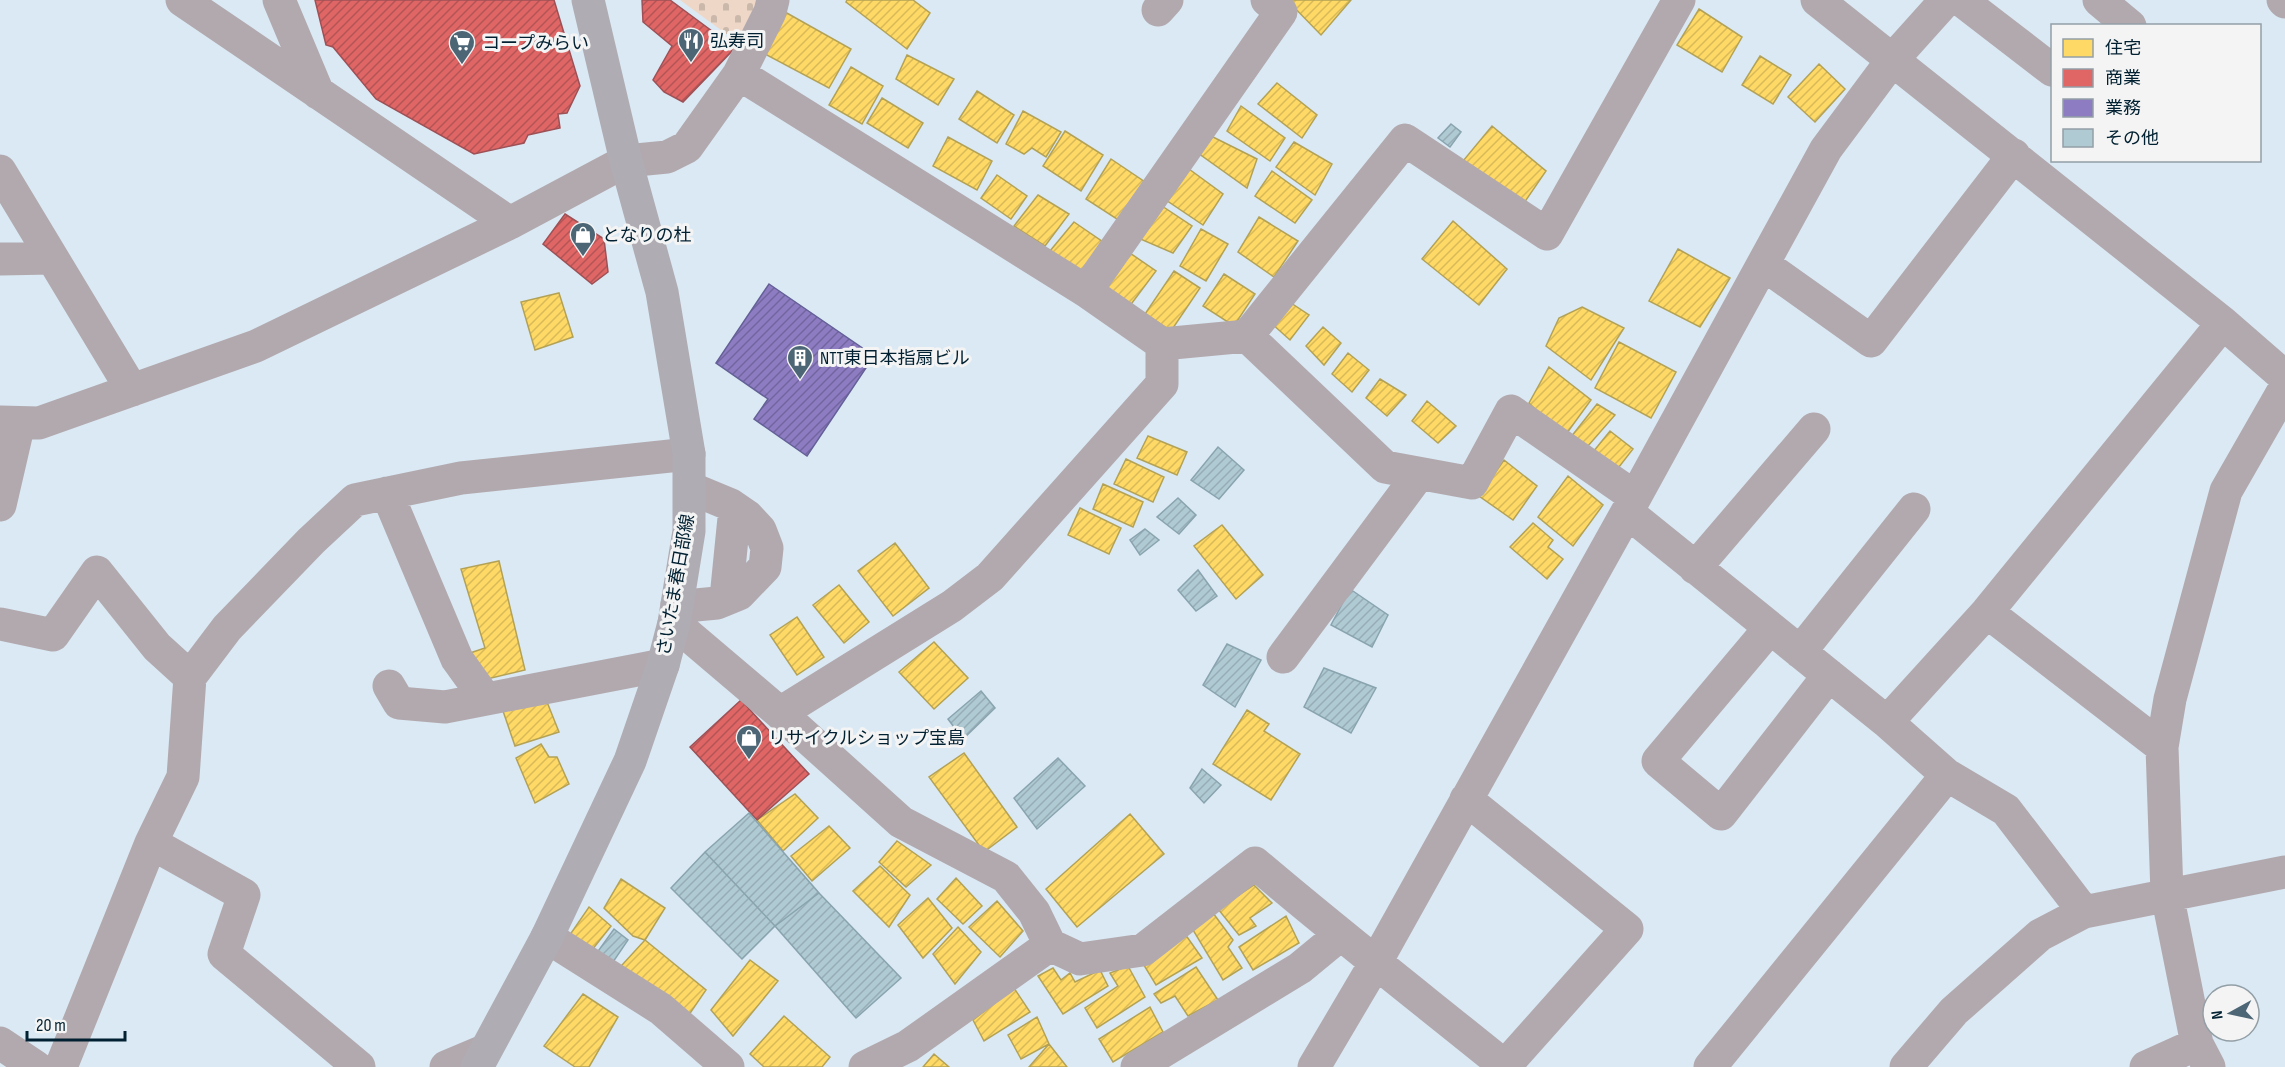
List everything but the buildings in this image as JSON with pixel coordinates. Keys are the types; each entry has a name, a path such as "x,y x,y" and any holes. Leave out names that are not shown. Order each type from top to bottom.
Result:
{"main road":[{"name":"さいたま春日部線","path":"481,1059 547,937 630,761 663,665 675,613 689,531 689,454 662,292 626,161 588,0"}],"street":[{"path":"182,0 510,223"},
{"path":"279,0 318,93"},
{"path":"0,505 10,422 39,423 256,346 510,223 626,161 667,157 687,147 739,74 771,12 773,0"},
{"path":"1086,291 1281,12 1267,0"},
{"path":"739,74 1086,291 1162,344 1246,336 1405,140 1547,234 1679,0"},
{"path":"1817,0 2223,323 2285,377"},
{"path":"1314,1067 1376,962 1631,505 1826,149 1893,59 1946,0"},
{"path":"1961,0 2051,69"},
{"path":"2099,0 2128,24"},
{"path":"1763,264 1871,341 2014,155"},
{"path":"0,171 132,390"},
{"path":"0,259 52,258"},
{"path":"1887,722 1987,612 2223,323"},
{"path":"1246,336 1385,467 1472,483 1511,411 1631,505 1695,568 1887,722 1947,775 2006,810 2084,912"},
{"path":"780,712 952,606 990,577 1162,384 1162,344"},
{"path":"2146,1067 2203,1055 2167,894 2162,747 2170,699 2226,491 2285,388"},
{"path":"1695,568 1814,429"},
{"path":"61,1067 151,843 183,777 190,676 227,628 312,541 355,500 460,478 689,454"},
{"path":"1283,657 1419,474"},
{"path":"690,488 735,508 747,516 760,530 767,548 765,567 740,594 717,603 696,605 675,613 901,822 1006,877 1034,912 1050,945 1080,959 1143,950 1255,863 1340,935 1505,1067 1627,929 1466,800"},
{"path":"387,493 457,659 485,698"},
{"path":"1800,652 1914,509"},
{"path":"0,624 53,635 97,572 157,647 190,676"},
{"path":"1987,612 2162,747"},
{"path":"1770,628 1658,761 1721,814 1829,675"},
{"path":"388,686 399,703 445,707 663,665"},
{"path":"1710,1067 1947,775"},
{"path":"151,843 244,896 224,954 359,1067"},
{"path":"1906,1067 1962,1003 2040,935 2084,912 2285,872"},
{"path":"1137,1067 1300,968 1340,935"},
{"path":"547,937 661,1009 728,1067"},
{"path":"865,1067 908,1046 1050,945"},
{"path":"0,1042 36,1067"},
{"path":"446,1067 481,1059"}],"green space":[{"path":"680,0 762,0 740,44"}],"place":[{"name":"弘寿司","path":"691,64"},
{"name":"コープみらい","path":"462,66"},
{"name":"となりの杜","path":"583,258"},
{"name":"NTT東日本指扇ビル","path":"800,381"},
{"name":"リサイクルショップ宝島","path":"749,761"}]}
